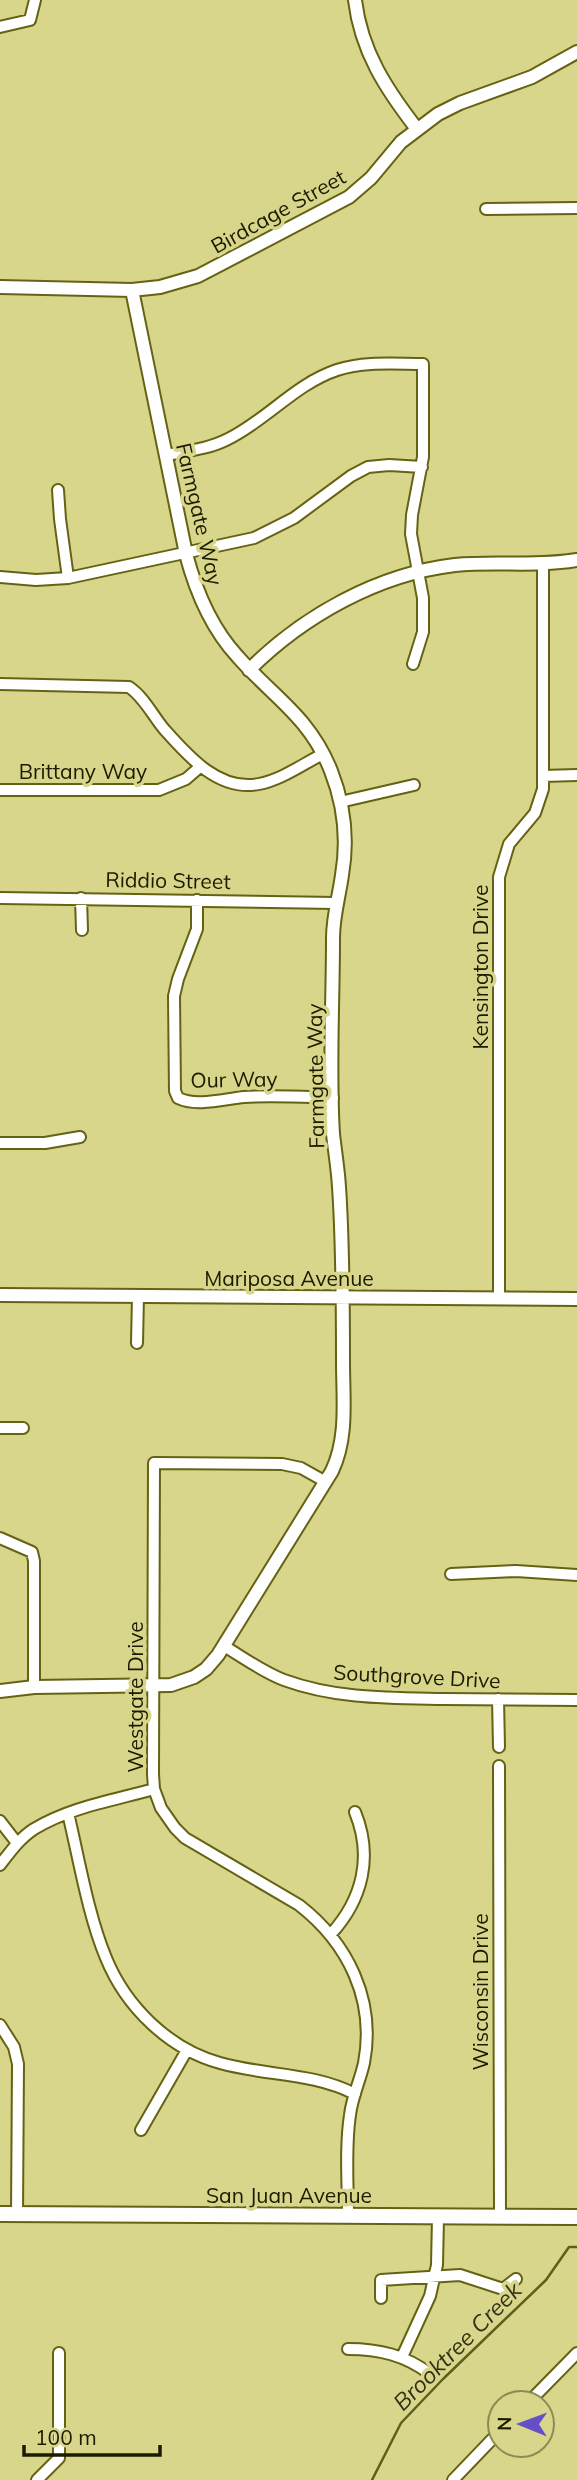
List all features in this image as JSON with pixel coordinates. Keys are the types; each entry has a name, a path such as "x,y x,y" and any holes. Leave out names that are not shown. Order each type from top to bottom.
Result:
{"main road":[{"name":"San Juan Avenue","path":"0,2214 577,2217"}],"street":[{"path":"0,27 30,20 35,0"},
{"path":"355,0 359,24 372,61 392,97 416,129"},
{"name":"Birdcage Street","path":"0,287 132,290 160,287 198,276 333,207 365,184 416,129 447,109 532,77 577,52"},
{"path":"486,209 577,208"},
{"name":"Farmgate Way","path":"0,1691 154,1686 179,1683 206,1669 224,1646 326,1482 337,1461 342,1442 343,1298 340,1203 333,1133 333,921 344,856 340,802 323,754 312,734 293,710 249,670 232,650 211,620 197,589 186,554 132,290"},
{"path":"166,455 229,439 305,384 337,370 369,364 423,364 422,467 411,525 411,543 422,598 423,632 421,646 413,664"},
{"path":"0,577 36,580 68,578 254,538 278,528 368,467 422,467"},
{"path":"58,490 68,578"},
{"path":"249,670 284,638 342,602 374,586 416,572 454,565 543,565 577,560"},
{"name":"Kensington Drive","path":"499,1297 499,877 509,844 535,813 540,802 543,776 543,565"},
{"path":"0,684 129,687 137,692 166,731 201,766 225,781 246,785 261,784 323,754"},
{"name":"Brittany Way","path":"0,790 159,790 186,779 201,766"},
{"path":"543,776 577,775"},
{"path":"340,802 414,785"},
{"name":"Riddio Street","path":"0,898 336,903"},
{"path":"81,898 82,930"},
{"name":"Our Way","path":"197,900 197,929 174,996 177,1098 184,1101 244,1097 333,1098"},
{"path":"0,1143 45,1143 80,1137"},
{"name":"Mariposa Avenue","path":"0,1295 577,1299"},
{"path":"137,1343 138,1296"},
{"path":"0,1428 23,1428"},
{"name":"Westgate Drive","path":"326,1482 301,1468 282,1464 154,1463 154,1789 168,1819 185,1838 299,1905 331,1934 353,1969 366,2016 365,2056 348,2124 348,2216"},
{"path":"0,1538 32,1552 34,1560 34,1688"},
{"path":"451,1574 516,1570 577,1576"},
{"name":"Southgrove Drive","path":"224,1646 273,1675 321,1691 374,1698 577,1700"},
{"path":"498,1699 499,1747"},
{"name":"Wisconsin Drive","path":"499,1766 500,2217"},
{"path":"0,1865 17,1843 33,1830 68,1813 154,1789"},
{"path":"331,1934 350,1910 361,1882 365,1853 355,1812"},
{"path":"68,1813 100,1944 114,1975 143,2016 187,2050 219,2063 254,2071 316,2078 355,2094"},
{"path":"0,1821 17,1843"},
{"path":"0,2025 15,2047 18,2064 17,2214"},
{"path":"141,2130 187,2050"},
{"path":"402,2357 427,2306 435,2276 438,2217"},
{"path":"381,2298 380,2280 423,2279 435,2276 468,2277 503,2289 516,2279"},
{"path":"348,2349 366,2349 402,2357 430,2374"},
{"path":"37,2480 59,2458 59,2353"},
{"path":"542,2389 577,2353"},
{"path":"453,2480 486,2446"}],"waterway":[{"name":"Brooktree Creek","path":"372,2480 401,2423 546,2280 569,2247 577,2247"}]}
